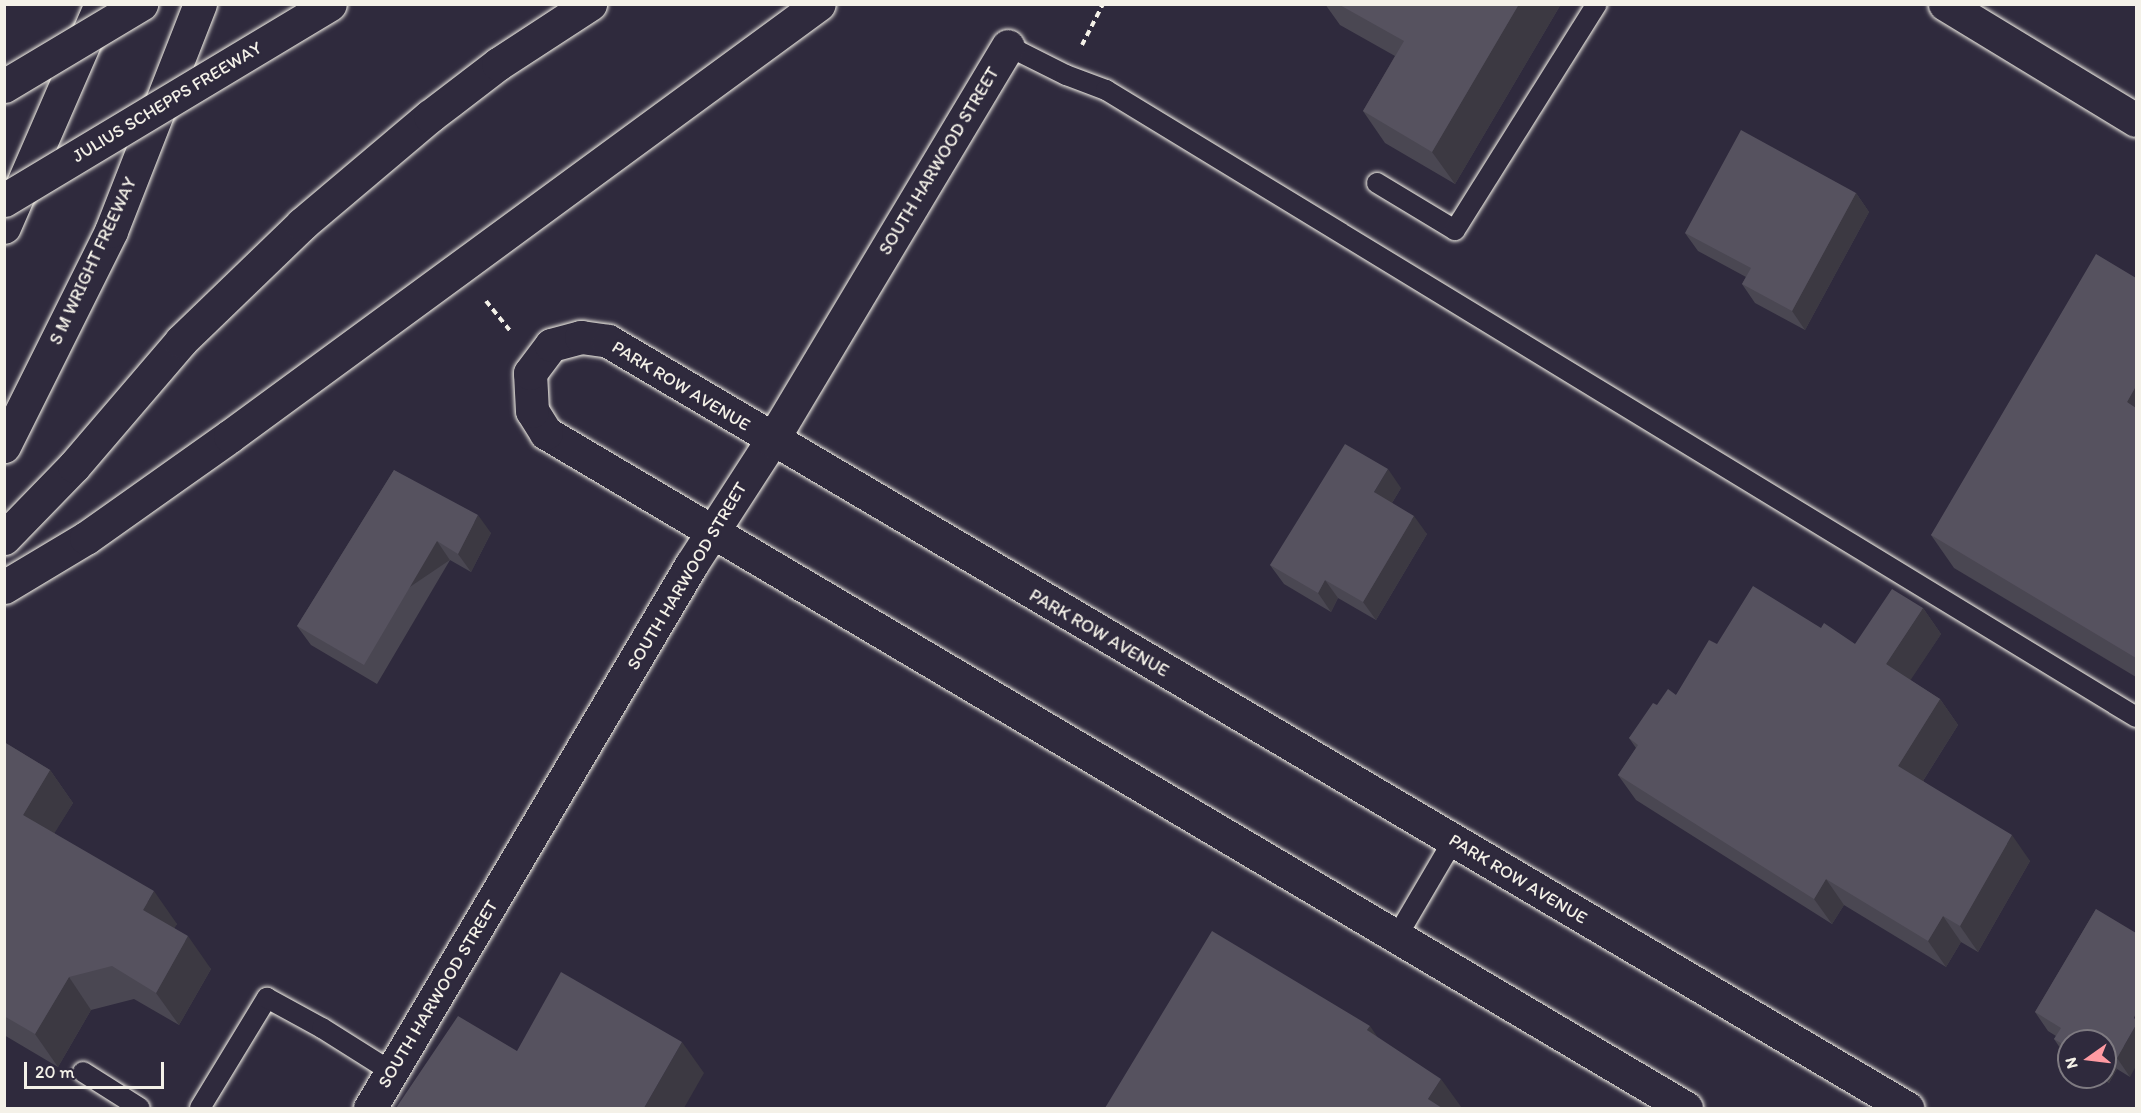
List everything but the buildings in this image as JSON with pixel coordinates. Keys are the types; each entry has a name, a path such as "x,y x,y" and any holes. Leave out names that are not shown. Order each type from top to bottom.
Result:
{"main road":[{"path":"4,227 101,4"},
{"path":"4,86 141,4"},
{"name":"S M WRIGHT FREEWAY","path":"4,446 111,231 200,4"},
{"name":"JULIUS SCHEPPS FREEWAY","path":"4,200 330,4"},
{"path":"4,538 74,466 181,341 302,224 430,116 498,64 590,4"},
{"path":"4,587 86,538 221,443 819,4"},
{"path":"1945,4 2136,120"},
{"name":"SOUTH HARWOOD STREET","path":"370,1108 713,532 772,441 1008,46"},
{"name":"PARK ROW AVENUE","path":"1686,1108 546,433 532,411 530,373 551,345 581,337 608,341 772,441 1907,1108"}],"lane":[{"path":"1377,183 1455,230 1597,4"},
{"path":"1008,46 1066,75 1106,90 2136,717"},
{"path":"1396,938 1453,841"},
{"path":"200,1108 267,998 322,1028 392,1072"},
{"path":"83,1072 140,1108"}],"path":[{"path":"1066,75 1103,4"},
{"path":"486,301 513,334"}]}
